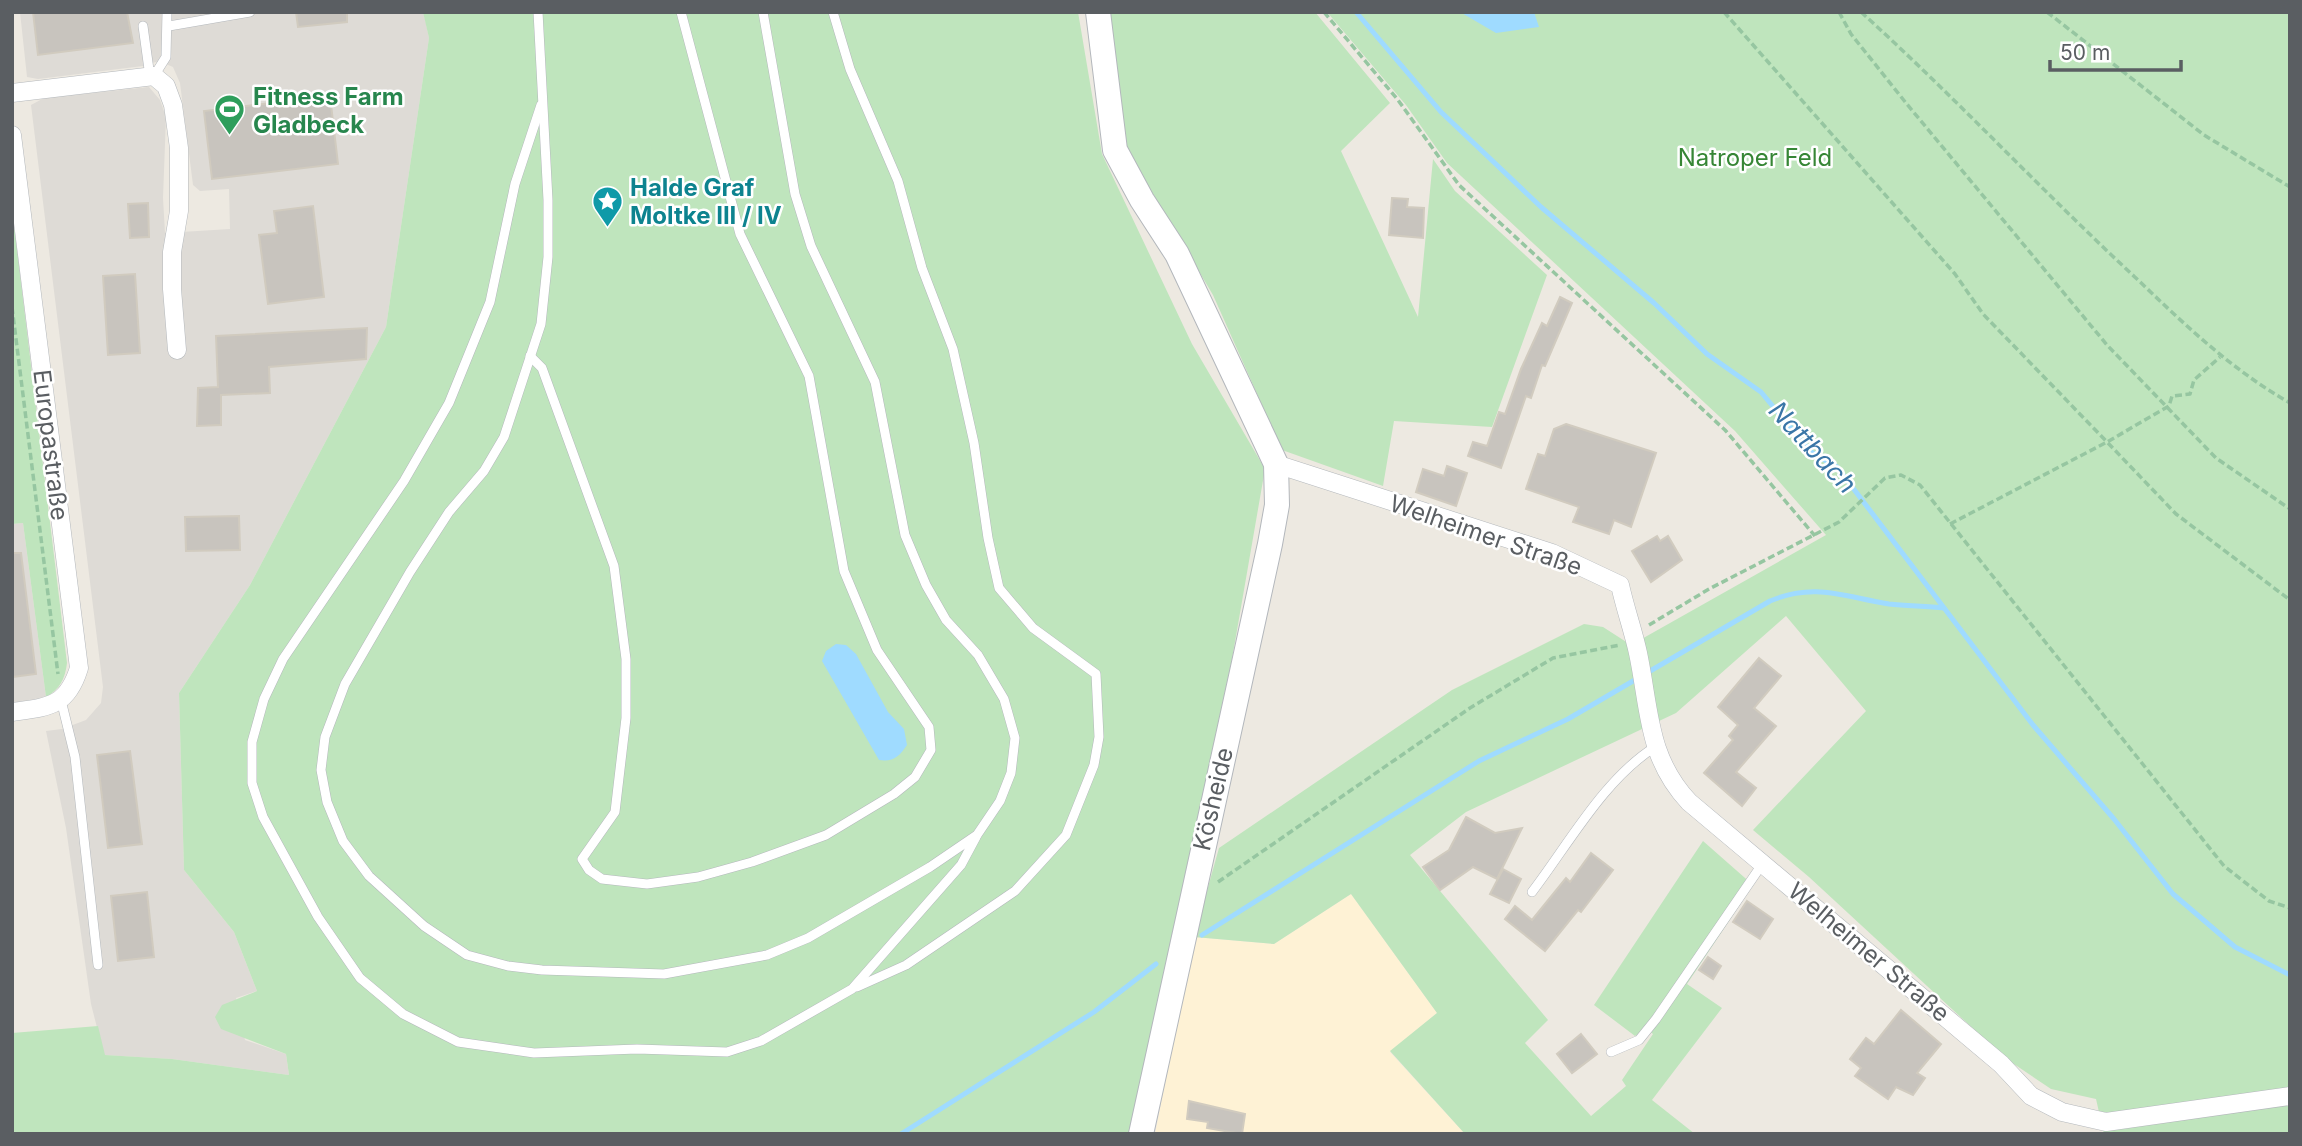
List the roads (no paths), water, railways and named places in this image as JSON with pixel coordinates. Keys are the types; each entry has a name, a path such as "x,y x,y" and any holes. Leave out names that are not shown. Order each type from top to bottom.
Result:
{"street":[{"path":"1098,12 1115,149 1142,200 1177,254 1276,464"},
{"path":"12,93 152,76 166,86 173,105 179,148 179,211 172,252 177,350"},
{"name":"Europastraße","path":"12,135 79,668 74,685 61,701"},
{"name":"Welheimer Straße","path":"1276,464 1552,553 1619,585 1636,644 1655,747 1670,782 1689,802 2001,1064 2031,1096 2062,1112 2106,1122 2290,1096"},
{"name":"Kösheide","path":"1142,1134 1190,901 1270,544 1277,505 1276,464"},
{"path":"12,712 47,708 61,701"}],"lane":[{"path":"152,76 166,57 169,26 167,12"},
{"path":"169,26 250,12"},
{"path":"538,12 548,257 541,324 504,437 484,471 449,512 410,572 345,684 325,737 321,770 327,802 344,841 369,876 424,926 467,955 508,966 542,970 664,975 767,955 808,938 872,903 977,835"},
{"path":"530,356 542,368 614,566 622,613 626,718 620,786 615,812 582,859 589,870 602,879 647,884 698,877 752,862 826,835 894,794 915,777 931,750 929,727 877,650 844,570 809,376 740,234 681,12"},
{"path":"763,12 794,194 811,246 875,382 905,535 926,585 946,620 978,654 1004,699 1015,738 1011,773 1000,802 977,835 961,865 852,989"},
{"path":"543,100 515,184 489,302 449,403 404,481 283,659 264,699 252,742 252,783 263,817 318,917 360,978 402,1014 458,1042 534,1053 637,1049 727,1052 761,1041 852,989 906,965 1015,891 1066,835 1094,765 1099,737 1096,674 1033,628 999,588 988,538 974,443 953,349 922,268 898,181 850,69 833,12"},
{"path":"143,26 152,76"},
{"path":"61,701 75,757 98,965"},
{"path":"1532,892 1601,796 1643,755 1655,747"},
{"path":"1611,1052 1639,1040 1656,1019 1763,863"}],"water":[{"path":"1460,12 1534,12 1539,27 1496,33"},
{"path":"836,644 846,645 856,654 888,712 904,729 907,745 895,758 879,760 822,661 826,651"}],"waterway":[{"name":"Nattbach","path":"1356,12 1441,112 1541,207 1654,303 1707,354 1761,392 1811,452 1837,467 2033,725 2114,819 2173,894 2235,947 2290,975"},
{"path":"1202,935 1479,761 1568,719 1770,601 1801,592 1816,592 1889,604 1944,608"},
{"path":"901,1134 1094,1012 1156,964"}],"place":[{"name":"Fitness Farm Gladbeck","path":"230,137"},
{"name":"Halde Graf Moltke III / IV","path":"607,228"}],"park label":[{"name":"Natroper Feld","path":"1755,157"}]}
